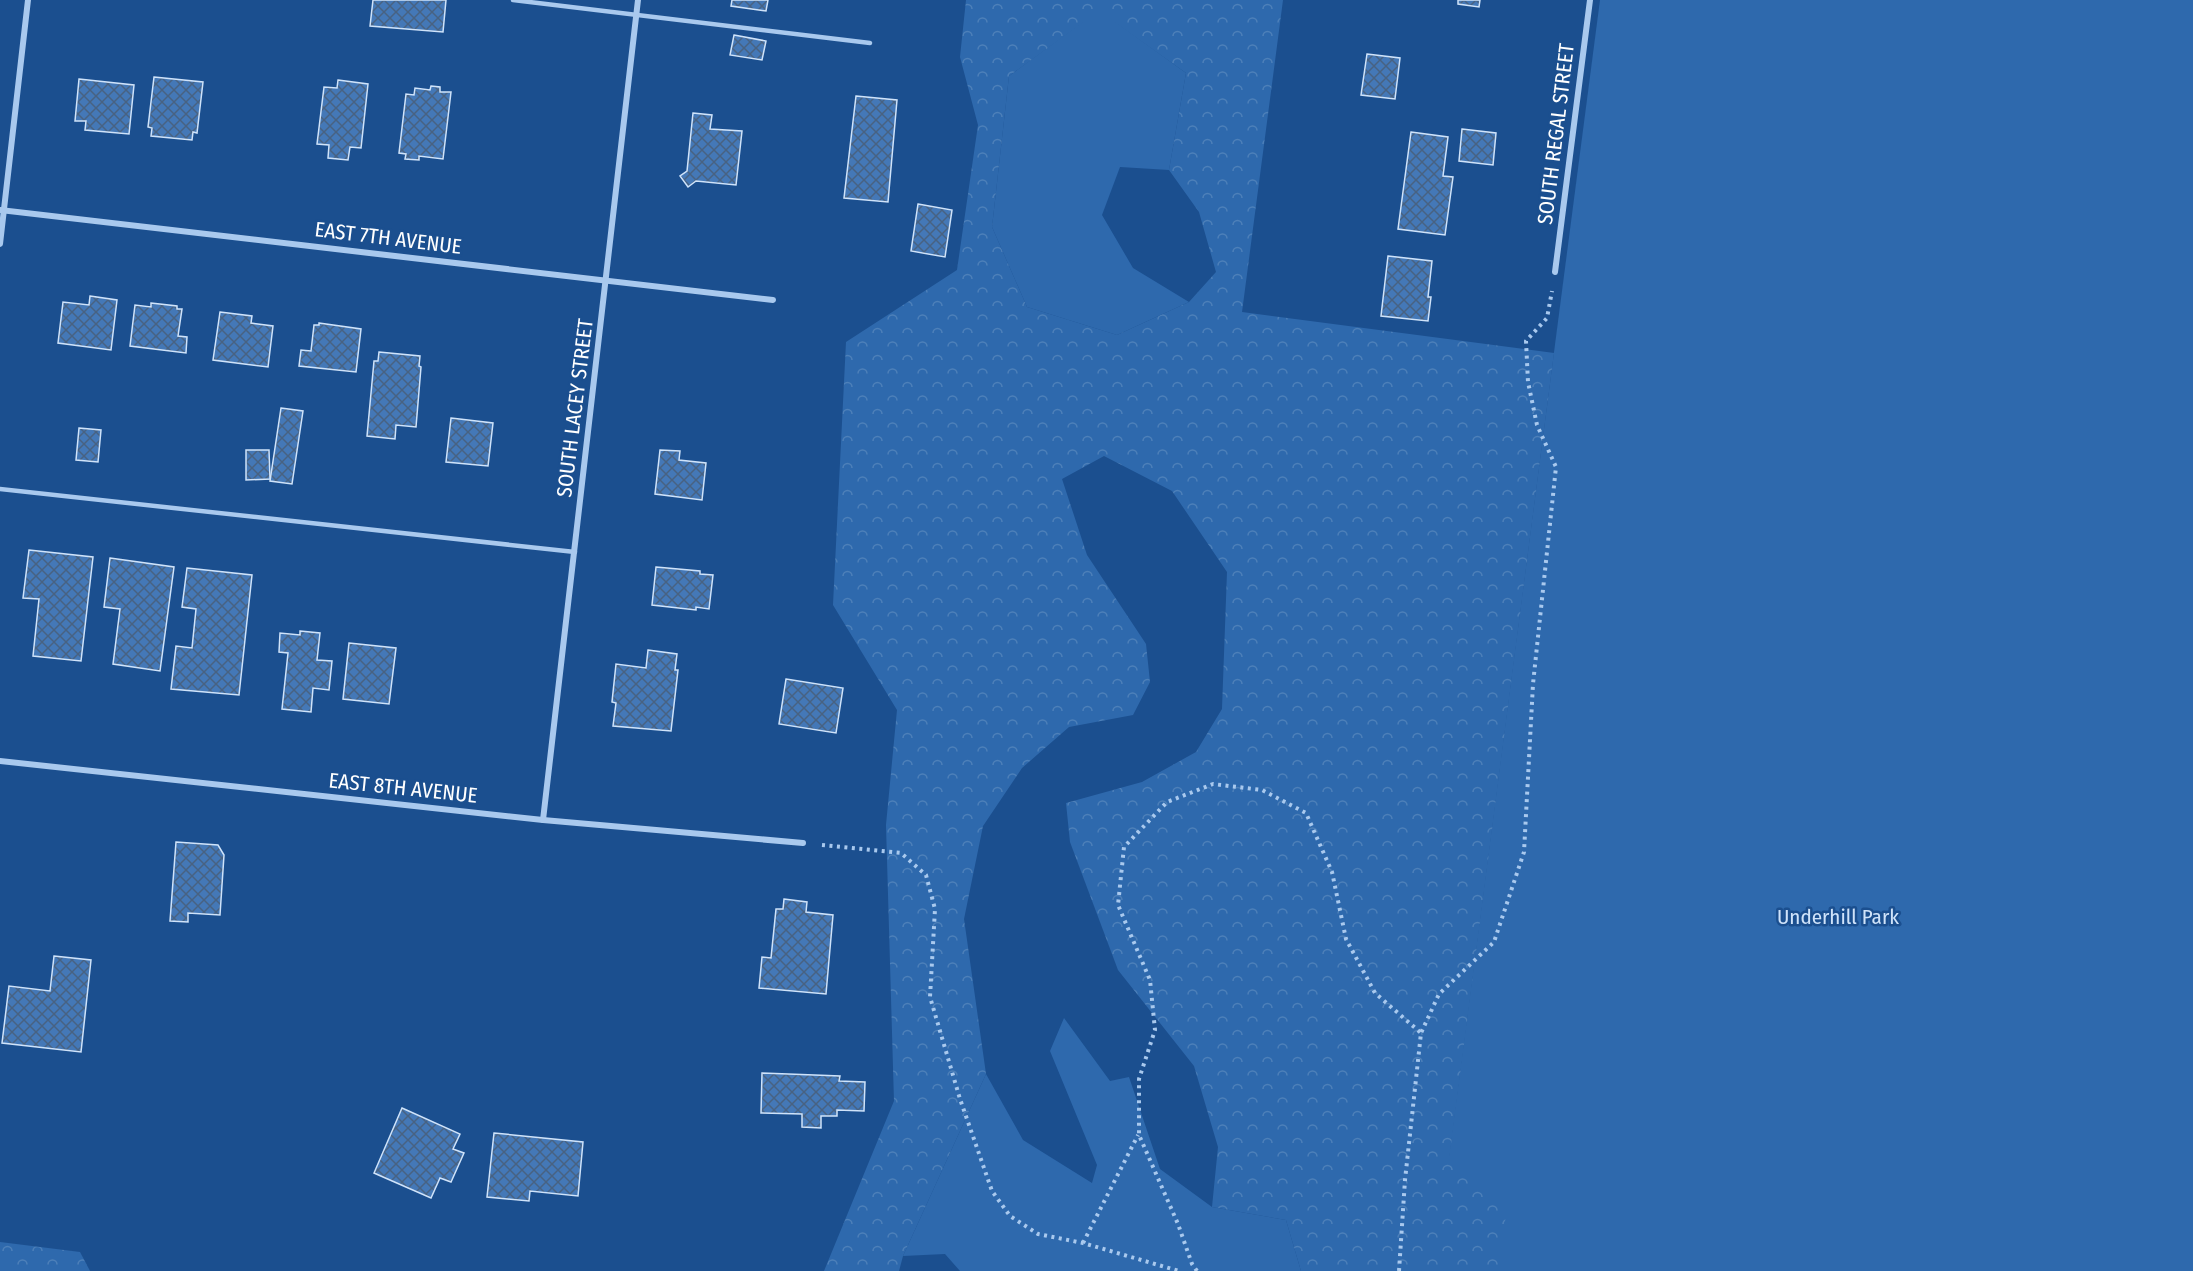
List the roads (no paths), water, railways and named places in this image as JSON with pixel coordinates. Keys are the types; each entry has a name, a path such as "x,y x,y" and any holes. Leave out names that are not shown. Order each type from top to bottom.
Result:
{"street":[{"path":"0,244 2,210 28,0"},
{"name":"SOUTH LACEY STREET","path":"543,820 638,0"},
{"name":"SOUTH REGAL STREET","path":"1555,272 1590,0"},
{"name":"EAST 7TH AVENUE","path":"2,210 773,300"},
{"name":"EAST 8TH AVENUE","path":"0,761 543,820 803,843"}],"lane":[{"path":"513,0 870,44"},
{"path":"0,489 574,552"}],"park label":[{"name":"Underhill Park","path":"1838,917"}]}
